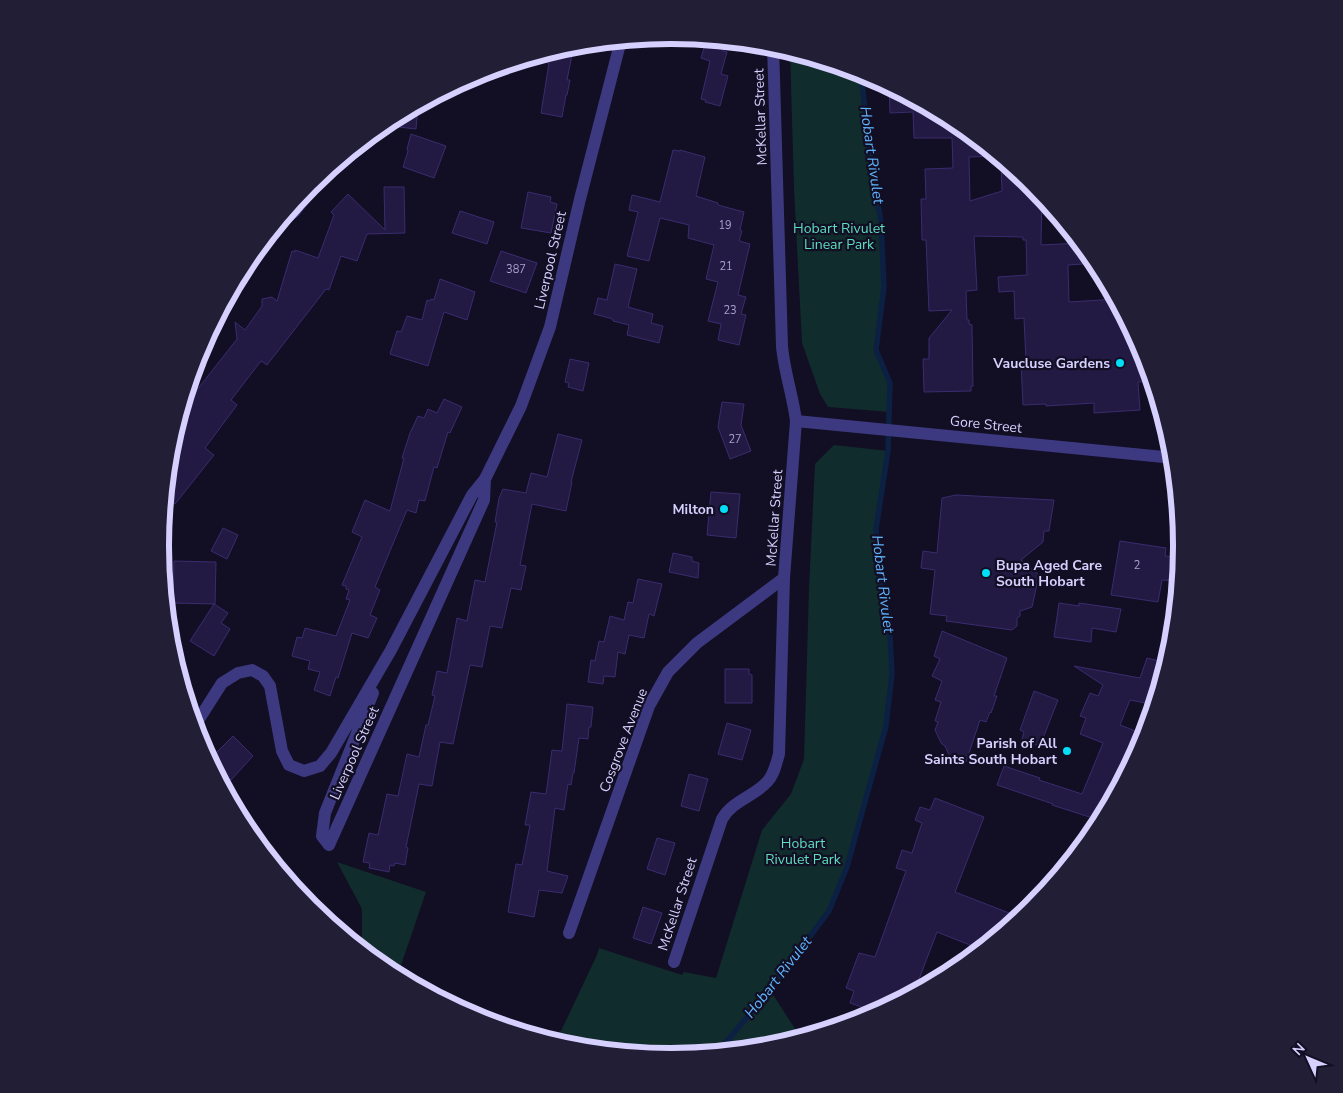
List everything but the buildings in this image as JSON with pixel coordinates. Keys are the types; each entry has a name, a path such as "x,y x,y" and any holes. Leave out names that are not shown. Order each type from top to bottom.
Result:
{"street":[{"name":"Liverpool Street","path":"199,719 222,683 238,673 252,670 263,676 270,686 282,751 289,765 304,771 320,766 331,753 390,650 472,495 485,479 521,406 550,327 580,199 619,47"},
{"name":"McKellar Street","path":"674,962 726,811 768,781 775,769 779,754 784,578 796,421 782,346 773,54"},
{"name":"Gore Street","path":"796,421 1166,457"},
{"name":"Liverpool Street","path":"390,650 325,813 322,836 329,845 484,500 485,479"},
{"name":"Cosgrove Avenue","path":"569,933 650,706 668,672 697,643 784,578"}],"green space":[{"name":"Hobart Rivulet Linear Park","path":"790,58 833,70 862,81 871,164 881,222 884,287 876,350 890,383 890,412 828,407 820,394 802,343 794,189"},
{"name":"Hobart Rivulet Park","path":"834,445 888,451 876,529 880,581 889,615 892,674 886,726 847,867 829,911 770,990 798,1033 737,1045 672,1049 606,1045 552,1035 561,1031 599,948 682,975 684,972 716,978 762,830 791,794 804,759 815,464"},
{"path":"337,862 426,892 400,970 362,942 362,909"}],"waterway":[{"name":"Hobart Rivulet","path":"722,1046 770,990 829,911 847,867 886,726 892,674 889,615 880,581 876,529 888,451 890,383 876,350 884,287 881,222 871,164 862,81"}],"place":[{"name":"Vaucluse Gardens","path":"1120,363"},
{"name":"Milton","path":"724,509"},
{"name":"Bupa Aged Care South Hobart","path":"986,573"},
{"name":"Parish of All Saints South Hobart","path":"1067,751"}]}
